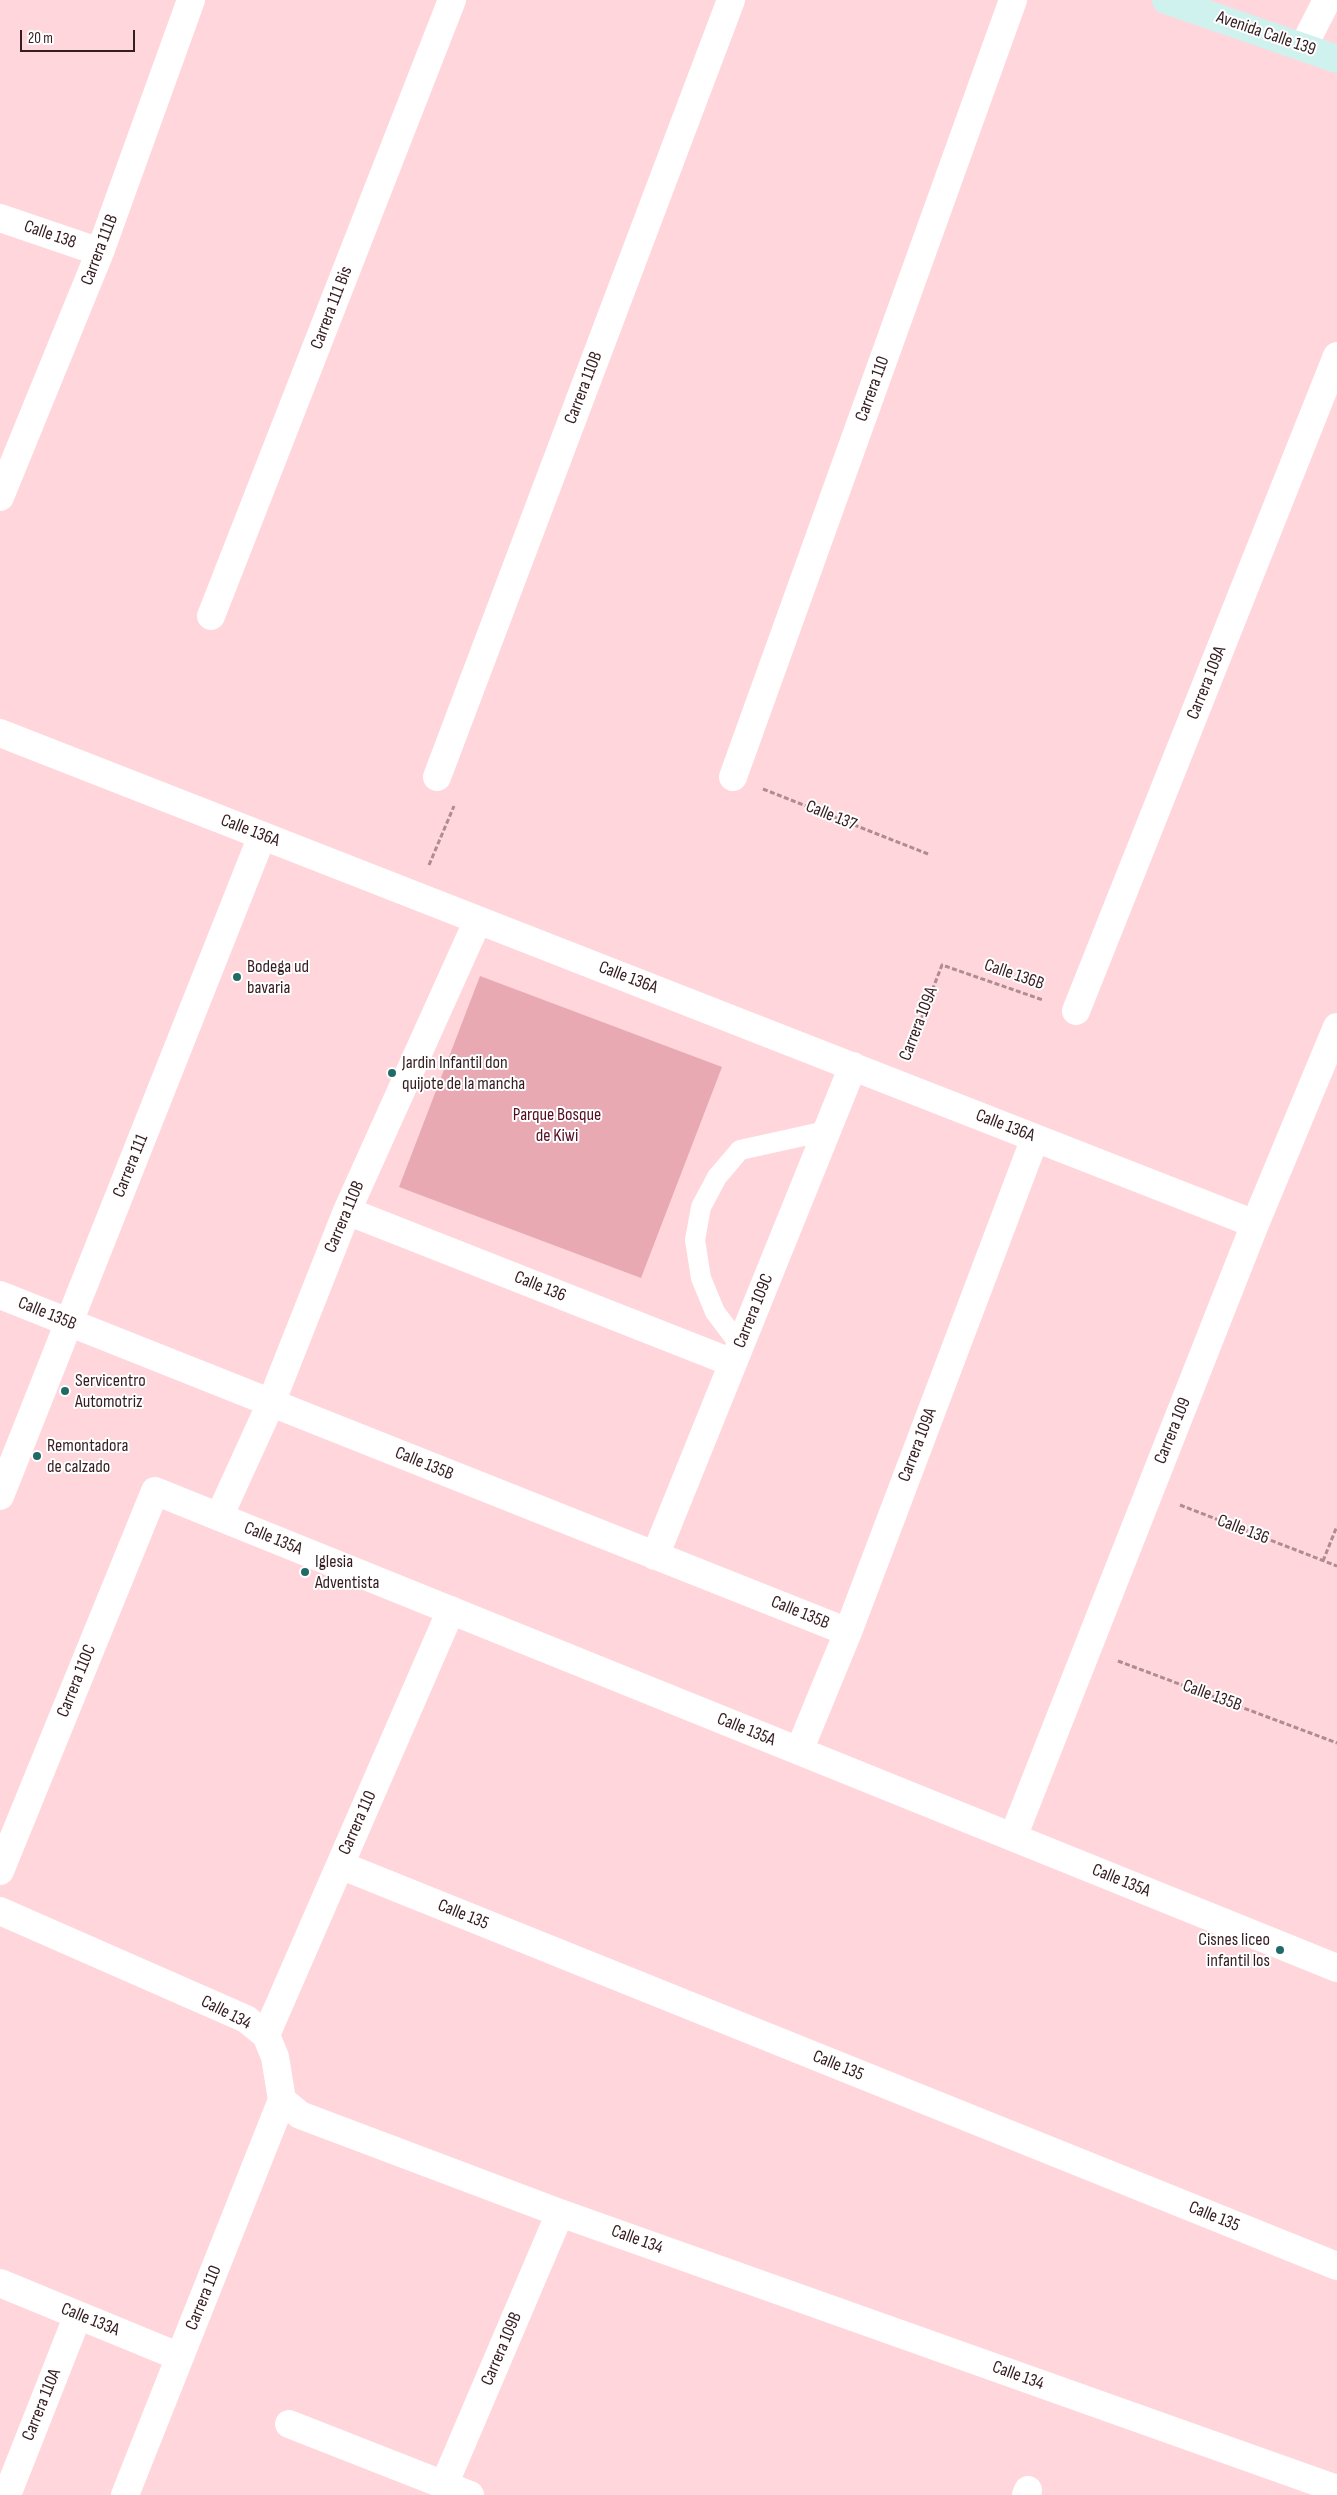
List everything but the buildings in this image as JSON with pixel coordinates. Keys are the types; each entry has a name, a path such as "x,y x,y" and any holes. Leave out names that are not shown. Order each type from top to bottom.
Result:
{"main road":[{"name":"Avenida Calle 139","path":"1166,0 1337,59"}],"street":[{"name":"Carrera 111B","path":"0,497 100,252 191,0"},
{"name":"Carrera 111 Bis","path":"211,616 452,0"},
{"name":"Carrera 110B","path":"437,777 731,0"},
{"name":"Carrera 110","path":"734,778 1013,0"},
{"path":"1303,47 1327,0"},
{"name":"Calle 138","path":"0,218 100,252"},
{"name":"Carrera 109A","path":"1076,1011 1337,356"},
{"name":"Calle 136A","path":"0,733 1255,1224"},
{"name":"Carrera 111","path":"0,1496 262,836"},
{"name":"Carrera 110B","path":"220,1517 271,1403 347,1211 478,920"},
{"name":"Carrera 109","path":"1013,1837 1255,1224 1335,1038"},
{"name":"Carrera 109C","path":"655,1556 853,1066"},
{"name":"Carrera 109A","path":"799,1751 848,1632 1035,1138"},
{"name":"Calle 136","path":"347,1211 736,1354"},
{"name":"Calle 135B","path":"0,1295 848,1632"},
{"name":"Calle 135A","path":"155,1491 1337,1968"},
{"name":"Carrera 110C","path":"0,1871 155,1491"},
{"name":"Carrera 110","path":"266,2035 451,1610"},
{"name":"Calle 135","path":"340,1865 1337,2266"},
{"name":"Calle 134","path":"0,1911 246,2019 266,2035 275,2057 282,2100 300,2114 560,2213 1337,2490"},
{"name":"Carrera 110","path":"125,2495 282,2100"},
{"name":"Carrera 109B","path":"444,2485 560,2213"},
{"name":"Calle 133A","path":"0,2283 180,2357"},
{"name":"Carrera 110A","path":"6,2495 78,2315"},
{"path":"289,2424 470,2495"}],"lane":[{"path":"736,1354 701,1278 695,1240 701,1207 717,1177 740,1150 826,1131"}],"path":[{"path":"416,896 462,785 437,777"},
{"name":"Calle 137","path":"734,778 928,854"},
{"name":"Calle 136B","path":"942,965 1076,1011"},
{"name":"Carrera 109A","path":"896,1084 942,965"},
{"name":"Calle 136","path":"1149,1494 1337,1566"},
{"path":"1323,1561 1337,1526"},
{"name":"Calle 135B","path":"1087,1650 1337,1742"}],"green space":[{"name":"Parque Bosque de Kiwi","path":"480,976 722,1067 641,1278 399,1187"}],"place":[{"name":"Bodega ud bavaria","path":"237,977"},
{"name":"Jardin Infantil don quijote de la mancha","path":"392,1073"},
{"name":"Servicentro Automotriz","path":"65,1391"},
{"name":"Remontadora de calzado","path":"37,1456"},
{"name":"Iglesia Adventista","path":"305,1572"},
{"name":"Cisnes liceo infantil los","path":"1280,1950"}]}
